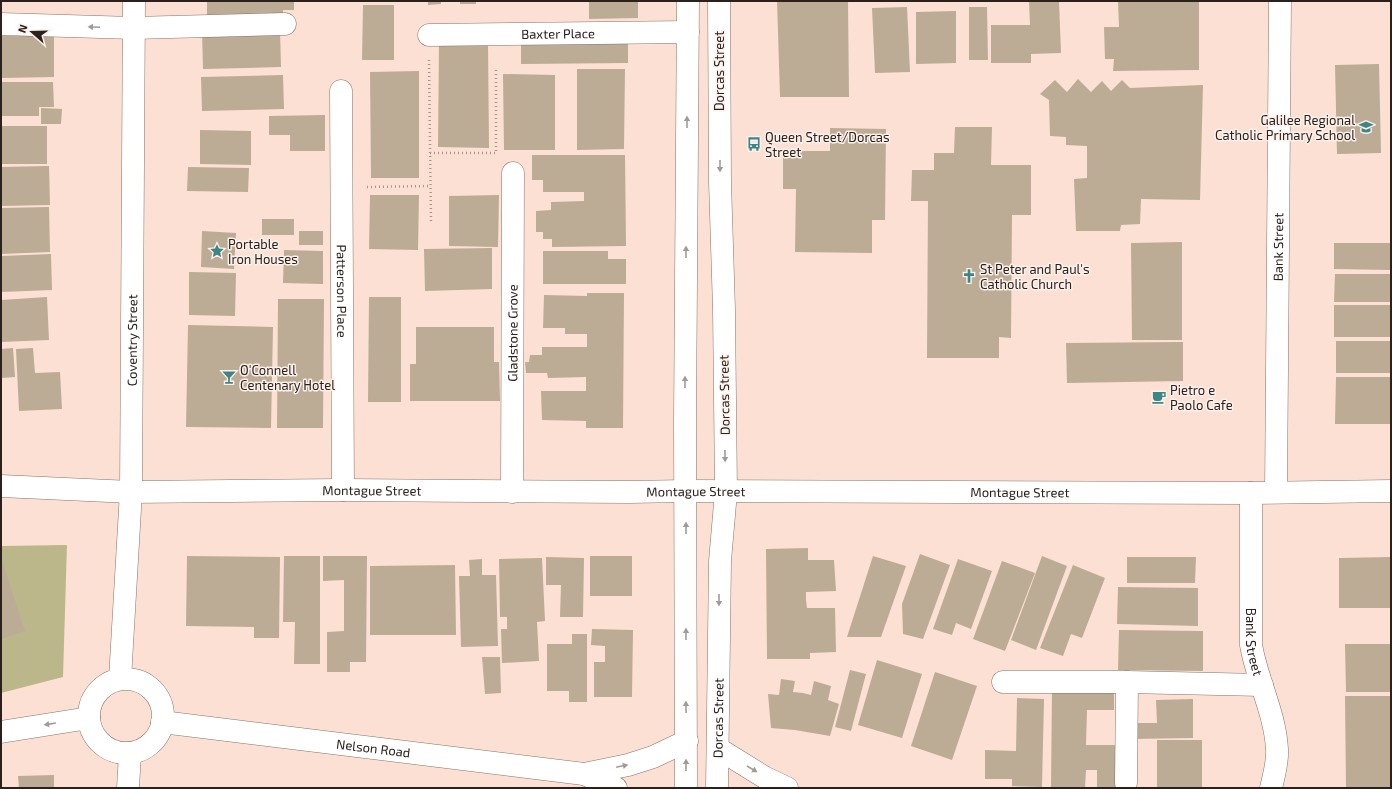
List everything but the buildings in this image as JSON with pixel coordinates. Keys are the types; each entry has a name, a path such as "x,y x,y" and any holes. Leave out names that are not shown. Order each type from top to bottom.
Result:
{"street":[{"name":"Coventry Street","path":"120,679 131,492 134,1"},
{"path":"686,788 688,1"},
{"name":"Dorcas Street","path":"717,788 719,749 720,561 726,492 724,309 720,182 719,1"},
{"name":"Bank Street","path":"1276,492 1280,1"},
{"path":"1,24 133,28 285,24"},
{"name":"Baxter Place","path":"429,35 688,32"},
{"name":"Patterson Place","path":"341,91 343,490"},
{"name":"Gladstone Grove","path":"512,492 513,173"},
{"name":"Montague Street","path":"1,486 131,492 343,490 512,492 686,491 1251,493 1391,491"},
{"name":"Bank Street","path":"1251,493 1251,645 1254,661 1275,728 1277,749 1276,768 1271,788"},
{"path":"120,679 132,679 143,683 152,690 159,699 162,710 162,722 159,733 152,743 142,750 130,753 118,753 107,748 98,740 91,730 89,718 90,707 94,697 110,682 120,679"},
{"path":"1003,682 1127,682 1262,685"},
{"path":"1126,783 1127,682"},
{"path":"1,732 89,718"},
{"name":"Nelson Road","path":"162,722 584,774 616,788"},
{"name":"Nelson Road","path":"584,774 628,765 653,757 687,741"},
{"path":"719,749 764,777 787,788"},
{"path":"128,788 130,753"}],"path":[{"path":"429,35 431,222"},
{"path":"430,153 496,153 496,70"},
{"path":"342,187 431,186"}],"shaded area":[{"path":"67,545 63,677 1,693 1,546"}],"place":[{"name":"Galilee Regional Catholic Primary School","path":"1366,127"},
{"name":"Queen Street/Dorcas Street","path":"754,144"},
{"name":"Portable Iron Houses","path":"217,251"},
{"name":"St Peter and Paul's Catholic Church","path":"969,276"},
{"name":"O'Connell Centenary Hotel","path":"229,377"},
{"name":"Pietro e Paolo Cafe","path":"1159,397"}]}
